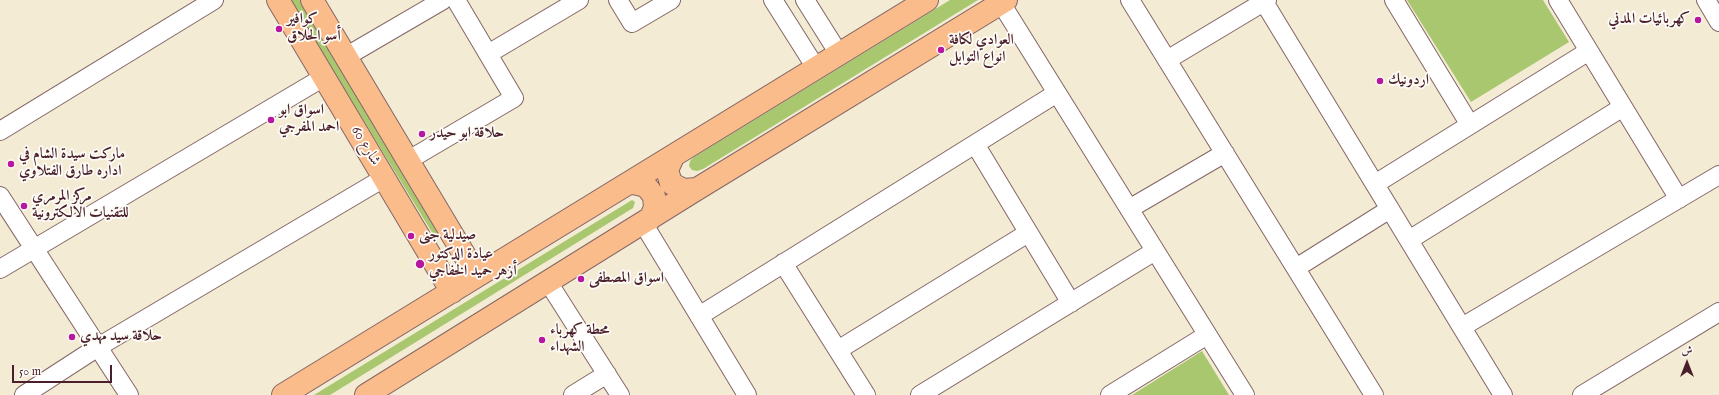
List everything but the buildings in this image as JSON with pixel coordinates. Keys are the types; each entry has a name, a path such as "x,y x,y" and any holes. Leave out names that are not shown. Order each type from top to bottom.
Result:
{"main road":[{"name":"شارع 60","path":"278,0 452,292"},
{"name":"شارع 60","path":"312,0 347,56 407,161 477,276"},
{"path":"283,395 673,157 922,1"},
{"path":"366,395 697,189 1004,2"},
{"path":"673,157 667,170 671,183 683,190 697,189"},
{"path":"628,184 640,184 650,190 654,196 655,208 647,221"},
{"path":"423,244 429,245 440,243 444,239 449,229"}],"street":[{"path":"0,131 214,0"},
{"path":"347,56 443,0"},
{"path":"407,161 514,98 456,0"},
{"path":"488,54 579,0"},
{"path":"618,0 632,23 671,0"},
{"path":"773,0 816,68"},
{"path":"805,0 839,54"},
{"path":"1130,0 1374,395"},
{"path":"1394,0 1470,125"},
{"path":"1558,0 1679,199"},
{"path":"1706,0 1719,22"},
{"path":"1167,60 1265,1 1503,395"},
{"path":"1004,2 1057,93 1245,395"},
{"path":"1375,184 1589,51"},
{"path":"0,269 324,78"},
{"path":"699,316 1057,93"},
{"path":"1409,240 1623,108"},
{"path":"975,144 1071,303"},
{"path":"1129,209 1225,153"},
{"path":"1462,327 1719,175"},
{"path":"24,395 98,347 384,178"},
{"path":"0,196 129,395"},
{"path":"1296,268 1390,209"},
{"path":"647,221 699,316 747,395"},
{"path":"838,350 1028,233"},
{"path":"920,395 1155,251"},
{"path":"783,263 866,395"},
{"path":"548,282 620,395"},
{"path":"1582,395 1719,312"},
{"path":"1110,395 1207,335"},
{"path":"573,395 607,374"}],"green space":[{"path":"290,0 303,0 442,234 440,236 433,234"},
{"path":"950,0 978,0 703,169 697,171 692,170 689,166 690,161 694,157"},
{"path":"1407,0 1543,0 1569,42 1471,102"},
{"path":"632,200 635,202 633,208 330,395 314,395"},
{"path":"1202,351 1229,395 1132,395"}],"place":[{"name":"كهربائيات المدني","path":"1698,20"},
{"name":"كوافير أسو الحلاق","path":"279,29"},
{"name":"العوادي لكافة انواع التوابل","path":"941,50"},
{"name":"اردونيك","path":"1380,81"},
{"name":"اسواق ابو احمد المفرجي","path":"271,120"},
{"name":"حلاقة ابو حيدر","path":"422,134"},
{"name":"ماركت سيدة الشام في اداره طارق الفتلاوي","path":"11,164"},
{"name":"مركز المرمري للتقنيات الالكترونية","path":"24,206"},
{"name":"صيدلية جنى","path":"411,236"},
{"name":"عيادة الدكتور أزهر حميد الخفاجي","path":"420,264"},
{"name":"اسواق المصطفى","path":"581,279"},
{"name":"حلاقة سيد مهدي","path":"72,337"},
{"name":"محطة كهرباء الشهداء","path":"542,340"}]}
